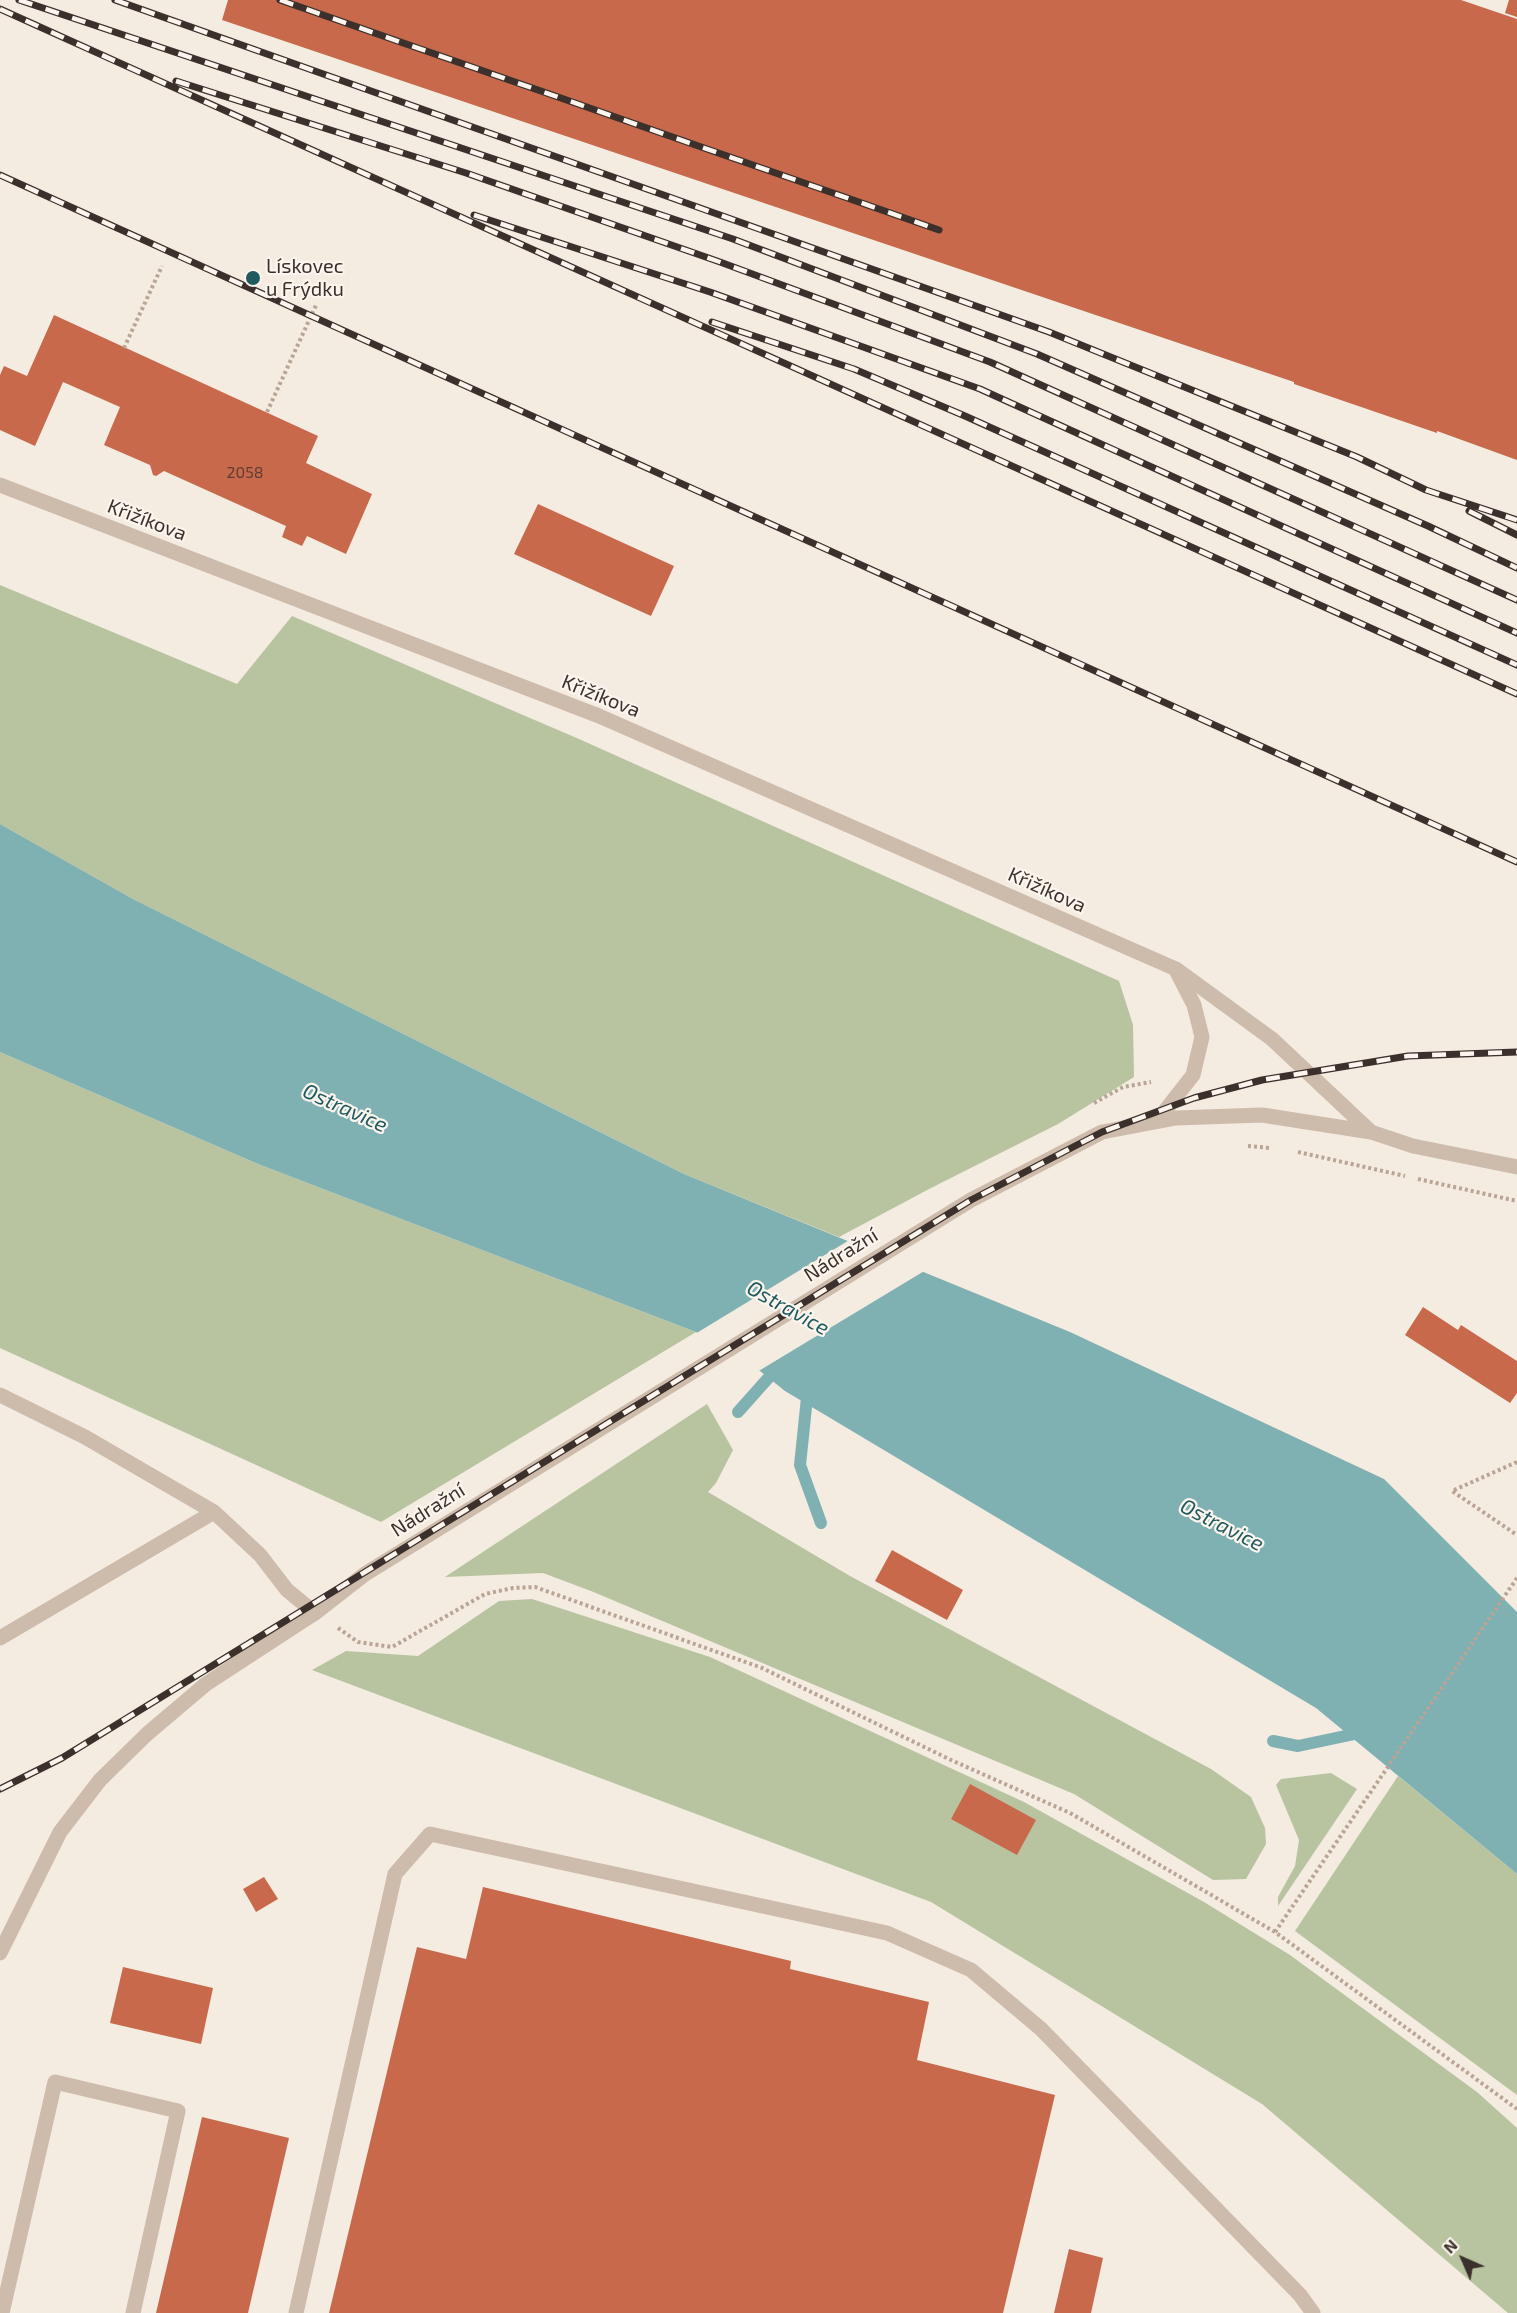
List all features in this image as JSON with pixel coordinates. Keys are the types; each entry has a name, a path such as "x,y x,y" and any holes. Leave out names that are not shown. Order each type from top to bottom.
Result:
{"street":[{"name":"Křižíkova","path":"0,485 599,716 1176,969 1272,1039 1371,1132"},
{"path":"1157,1121 1192,1075 1202,1037 1194,1005 1176,969"},
{"name":"Křižíkova","path":"970,1200 1102,1132 1176,1118 1262,1115 1371,1132 1413,1146 1517,1167"},
{"name":"Nádražní","path":"0,1953 60,1832 100,1780 147,1734 206,1684 315,1613 365,1574 970,1200"},
{"path":"0,1395 85,1437 214,1512 260,1555 287,1590 315,1613"},
{"path":"0,1638 214,1512"},
{"path":"296,2313 395,1874 430,1834 887,1933 971,1970 1041,2029 1300,2295 1313,2313"},
{"path":"2,2313 55,2082 178,2111 133,2313"}],"path":[{"path":"123,348 162,266"},
{"path":"267,412 317,303"},
{"path":"1247,1146 1282,1148"},
{"path":"1293,1151 1406,1176"},
{"path":"1417,1179 1517,1201"},
{"path":"1517,1462 1452,1491 1517,1535"},
{"path":"1275,1932 1517,1578"},
{"path":"315,1613 358,1642 392,1647 485,1594 513,1588 536,1587 762,1668 951,1760 1070,1813 1275,1932 1517,2109"}],"green space":[{"path":"0,585 237,684 292,616 579,739 1119,981 1133,1025 1134,1077 1058,1124 839,1237 684,1174 133,899 0,824"},
{"path":"0,1052 258,1164 696,1332 381,1522 0,1348"},
{"path":"707,1404 733,1450 716,1483 708,1492 850,1576 1211,1769 1251,1797 1265,1828 1266,1844 1246,1879 1213,1880 1074,1794 591,1591 543,1573 445,1577"},
{"path":"532,1599 710,1657 1024,1802 1204,1902 1290,1955 1477,2092 1517,2128 1517,2313 1508,2313 1262,2104 931,1902 312,1670 346,1651 418,1656 499,1601"},
{"path":"1331,1773 1357,1789 1278,1906 1278,1897 1295,1866 1299,1840 1276,1785 1281,1779"},
{"path":"1398,1776 1517,1874 1517,2095 1295,1931"}],"water":[{"name":"Ostravice","path":"0,824 133,899 684,1174 1070,1332 1384,1479 1517,1612 1517,1874 1316,1708 785,1391 760,1371 696,1332 258,1164 0,1052"}],"pier":[{"path":"851,1239 926,1270 757,1372 695,1334"}],"building":[{"path":"228,0 1461,0 1517,19 1517,460 1294,384 1294,382 222,20"},
{"path":"1509,0 1517,0 1517,17 1505,13"},
{"path":"54,315 318,436 306,463 372,494 346,554 307,536 302,546 282,537 286,526 164,471 156,476 153,475 150,465 104,445 120,407 63,382 35,446 0,430 0,375 4,366 27,376"},
{"path":"538,504 674,566 651,616 514,554"},
{"path":"1423,1307 1458,1330 1461,1325 1517,1361 1517,1393 1510,1403 1405,1335"},
{"path":"892,1550 963,1590 947,1620 875,1581"},
{"path":"970,1784 1036,1820 1017,1855 951,1819"},
{"path":"264,1877 278,1899 256,1912 243,1889"},
{"path":"483,1887 791,1961 790,1969 929,2002 917,2060 1055,2095 1003,2313 329,2313 417,1947 466,1959"},
{"path":"123,1967 213,1988 201,2044 110,2023"},
{"path":"202,2117 289,2138 248,2313 156,2313"},
{"path":"1069,2249 1103,2258 1091,2313 1054,2313"}],"waterway":[{"path":"738,1412 779,1366"},
{"path":"808,1388 800,1465 821,1523"},
{"path":"1273,1741 1298,1746 1364,1732"}],"railway":[{"path":"19,0 733,239 1037,354 1428,526 1517,568"},
{"path":"115,0 1049,332 1357,457 1426,490 1517,520"},
{"path":"280,0 939,230"},
{"path":"0,9 1517,694"},
{"path":"176,81 466,173 720,262 990,362 1517,600"},
{"path":"0,175 1517,862"},
{"path":"474,215 710,292 980,389 1517,633"},
{"path":"712,322 854,369 965,416 1517,665"},
{"path":"1469,511 1517,535"},
{"path":"0,1789 62,1758 971,1200 1102,1132 1194,1098 1262,1080 1408,1056 1517,1052"}],"place":[{"name":"Lískovec u Frýdku","path":"253,278"}]}
